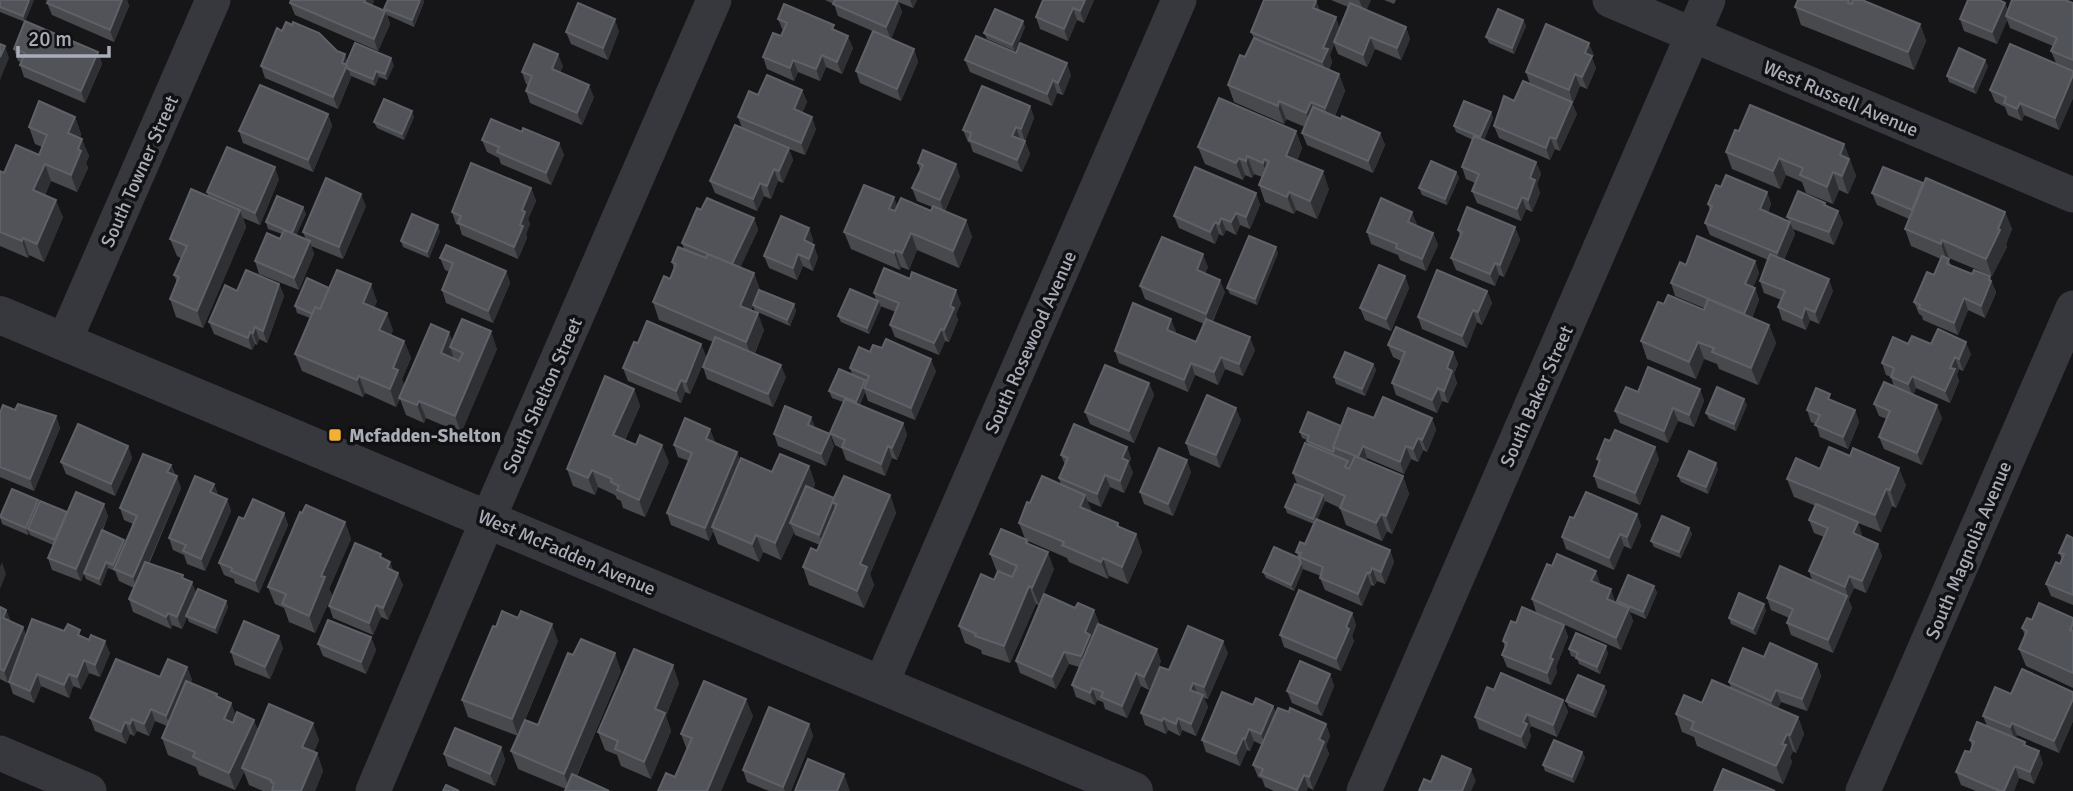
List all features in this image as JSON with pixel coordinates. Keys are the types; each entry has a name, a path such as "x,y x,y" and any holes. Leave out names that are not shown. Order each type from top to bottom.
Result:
{"street":[{"name":"South Towner Street","path":"64,342 213,0"},
{"name":"South Shelton Street","path":"373,791 714,0"},
{"name":"South Rosewood Avenue","path":"881,684 1179,0"},
{"name":"West Russell Avenue","path":"1610,0 2073,195"},
{"name":"South Baker Street","path":"1364,791 1708,0"},
{"name":"South Magnolia Avenue","path":"1863,791 2073,308"},
{"name":"West McFadden Avenue","path":"0,314 1135,791"},
{"path":"0,753 89,791"}],"building":[{"path":"0,0 29,0 23,16 0,7"},
{"path":"49,0 122,0 110,30 47,3"},
{"path":"291,0 365,0 364,2 385,11 374,39 290,3"},
{"path":"388,0 420,0 412,20 384,9"},
{"path":"835,0 898,0 886,27 833,4"},
{"path":"1043,0 1085,0 1080,11 1073,8 1064,29 1036,17"},
{"path":"1264,0 1314,0 1316,1 1313,8 1336,17 1323,48 1328,49 1322,62 1251,32"},
{"path":"1798,0 1849,0 1848,3 1852,4 1853,0 1862,0 1920,24 1908,52 1795,7"},
{"path":"1968,0 1999,0 2005,3 1992,32 1960,19"},
{"path":"2012,0 2065,0 2073,3 2073,60 2051,51 2057,38 2006,16"},
{"path":"578,3 615,19 603,48 566,32"},
{"path":"1350,3 1406,27 1397,48 1370,37 1363,55 1334,42"},
{"path":"784,4 834,25 832,29 848,36 837,62 822,55 816,69 793,60 790,68 763,57 773,33 781,36 787,23 778,19"},
{"path":"995,9 1023,21 1012,45 984,33"},
{"path":"1498,9 1523,20 1512,48 1486,37"},
{"path":"25,21 98,52 81,91 20,65 25,53 14,49"},
{"path":"286,22 292,25 293,22 319,33 337,51 345,54 342,63 347,65 333,97 261,66 277,28 282,31"},
{"path":"1546,24 1589,43 1585,53 1592,56 1582,77 1575,74 1569,90 1526,72"},
{"path":"873,31 914,49 897,89 856,71"},
{"path":"976,36 1016,53 1020,43 1067,63 1058,83 1053,80 1047,94 965,60"},
{"path":"1254,38 1339,74 1325,108 1311,102 1306,113 1279,101 1278,106 1228,85 1240,55 1245,57"},
{"path":"355,43 391,58 385,74 376,71 373,79 348,69 346,64"},
{"path":"0,44 5,46 0,57"},
{"path":"534,44 558,54 552,69 589,85 577,113 526,91 532,76 522,72"},
{"path":"2010,44 2073,71 2055,118 2020,103 2017,109 2004,103 2006,97 1990,90"},
{"path":"1959,48 1985,60 1973,87 1947,76"},
{"path":"767,75 802,90 794,109 812,117 801,143 738,117 749,91 758,95"},
{"path":"1523,81 1572,102 1556,139 1550,137 1546,148 1494,126 1504,96 1514,101"},
{"path":"260,85 328,114 308,160 239,131"},
{"path":"982,86 1030,106 1021,129 1016,127 1012,136 1025,141 1017,160 969,140 971,133 963,130"},
{"path":"1219,98 1296,131 1286,156 1323,171 1310,201 1289,192 1287,197 1259,185 1269,161 1264,159 1263,163 1247,156 1246,161 1239,158 1236,163 1198,147"},
{"path":"384,99 412,111 402,134 374,122"},
{"path":"39,101 75,117 68,133 82,139 78,149 81,151 71,175 45,164 33,190 56,200 37,244 0,232 0,171 4,173 16,145 39,155 47,135 29,127"},
{"path":"1464,101 1491,112 1480,137 1454,126"},
{"path":"1750,105 1844,144 1840,155 1849,159 1842,176 1833,172 1827,187 1800,175 1803,168 1779,158 1773,171 1726,152"},
{"path":"1313,107 1341,119 1342,116 1380,133 1368,161 1302,133"},
{"path":"491,119 522,132 523,128 559,143 546,173 497,152 499,147 482,140"},
{"path":"735,125 789,148 779,171 774,169 767,186 760,183 753,199 710,181"},
{"path":"1474,136 1536,162 1530,178 1535,180 1528,200 1522,197 1517,209 1472,191 1479,174 1462,167"},
{"path":"227,147 275,167 255,213 207,192"},
{"path":"923,150 956,164 940,200 912,188 923,165 918,163"},
{"path":"1431,161 1456,172 1445,199 1419,188"},
{"path":"471,163 531,188 522,210 525,212 520,225 523,226 514,247 458,223 461,216 452,212"},
{"path":"1195,167 1256,193 1246,217 1236,213 1231,222 1221,218 1219,224 1215,222 1210,232 1174,216"},
{"path":"1883,167 1923,183 1912,210 1872,193"},
{"path":"1726,175 1767,192 1760,209 1790,222 1777,253 1705,223 1712,206 1708,204 1716,185 1721,187"},
{"path":"326,178 361,194 339,247 303,232"},
{"path":"1926,178 2005,212 1998,229 2000,230 1986,259 1942,240 1941,244 1905,229"},
{"path":"864,185 894,197 889,209 895,211 901,198 931,211 933,206 966,220 953,251 911,233 902,253 895,250 894,253 844,232"},
{"path":"191,189 240,210 197,311 170,299 179,277 174,275 187,246 170,239"},
{"path":"1798,191 1838,211 1829,232 1787,217"},
{"path":"277,196 303,207 292,233 266,222"},
{"path":"707,198 754,218 732,264 682,243 697,208 701,210"},
{"path":"1381,198 1412,212 1408,222 1433,233 1422,259 1396,248 1397,244 1367,232"},
{"path":"1467,207 1515,227 1500,265 1495,263 1490,274 1451,258 1462,232 1458,230"},
{"path":"412,214 438,225 427,252 401,241"},
{"path":"781,216 809,228 804,240 814,245 809,259 798,254 793,268 764,256"},
{"path":"284,230 310,241 294,278 255,261 267,233 280,239"},
{"path":"1249,236 1276,247 1255,299 1227,288"},
{"path":"1697,236 1755,261 1745,284 1755,288 1744,314 1671,283 1680,262 1686,265"},
{"path":"1162,237 1203,254 1197,270 1220,280 1206,314 1140,286"},
{"path":"446,245 506,271 488,311 442,290 453,263 440,258"},
{"path":"678,247 706,258 708,254 754,273 740,306 758,313 746,342 653,302 664,276 670,279 676,264 672,262"},
{"path":"1770,254 1829,279 1815,312 1805,308 1802,318 1778,307 1785,291 1760,281"},
{"path":"1942,256 1949,259 1947,264 1972,274 1974,270 1990,276 1991,281 1981,306 1964,298 1954,323 1919,308 1920,305 1914,302 1927,272 1934,275"},
{"path":"1379,265 1405,276 1386,319 1360,308"},
{"path":"884,268 910,279 912,272 956,290 950,306 954,308 944,330 941,329 934,343 890,325 899,303 874,293"},
{"path":"246,270 279,284 263,331 255,327 248,338 209,322 225,285 237,291"},
{"path":"337,270 371,284 363,303 387,313 379,330 404,341 393,368 398,370 390,389 359,376 357,380 295,354 315,307 320,309"},
{"path":"1437,270 1487,291 1478,312 1473,310 1462,336 1418,317"},
{"path":"307,278 329,288 320,309 315,307 312,314 295,306"},
{"path":"850,289 878,301 867,328 838,316"},
{"path":"759,290 794,304 787,320 753,305"},
{"path":"1668,295 1704,310 1708,299 1769,325 1751,368 1712,352 1714,348 1698,342 1689,362 1641,341 1658,302 1664,304"},
{"path":"1133,303 1171,319 1167,330 1196,342 1206,319 1250,337 1239,364 1221,357 1214,372 1191,363 1184,380 1115,351"},
{"path":"462,319 491,331 455,416 419,401 417,405 399,398 431,324 449,332 441,353 459,361 463,353 450,347"},
{"path":"647,321 701,344 686,382 681,380 676,391 623,368"},
{"path":"1396,327 1453,352 1447,368 1452,371 1444,391 1438,388 1432,400 1392,383 1405,352 1388,345"},
{"path":"1938,329 1966,342 1959,359 1955,357 1950,368 1955,369 1945,391 1912,376 1908,384 1891,377 1894,368 1882,363 1893,337 1908,344 1912,336 1931,344"},
{"path":"715,337 781,365 768,394 703,367"},
{"path":"886,339 931,359 911,408 864,388 869,376 850,368 859,347 870,352 873,345 882,348"},
{"path":"1345,352 1373,364 1362,389 1334,377"},
{"path":"1105,365 1149,383 1129,431 1085,412"},
{"path":"1648,367 1700,389 1689,415 1673,408 1664,431 1615,411 1626,387 1638,392"},
{"path":"839,369 865,380 856,402 829,391"},
{"path":"605,376 634,389 613,435 636,445 640,435 662,445 639,500 617,490 619,486 611,482 612,479 592,470 588,478 567,469"},
{"path":"1884,382 1937,405 1917,453 1879,437 1890,411 1874,404"},
{"path":"1717,387 1744,399 1734,424 1706,413"},
{"path":"1816,388 1830,394 1828,399 1855,410 1843,437 1815,425 1820,415 1807,410"},
{"path":"1207,395 1236,408 1216,455 1186,443"},
{"path":"1383,397 1432,418 1422,440 1418,438 1413,449 1406,446 1400,462 1363,446 1358,457 1333,447 1348,408 1374,418"},
{"path":"845,399 903,423 892,448 888,446 881,464 842,447 845,440 830,433"},
{"path":"18,404 56,416 30,479 0,467 0,413 3,405 15,410"},
{"path":"785,406 811,417 808,425 830,434 821,454 774,434"},
{"path":"1308,412 1341,426 1333,452 1307,441 1309,436 1300,432"},
{"path":"685,418 710,429 706,439 737,452 705,528 667,513 692,453 674,445"},
{"path":"78,424 128,446 111,484 61,462"},
{"path":"1074,424 1127,447 1122,458 1128,461 1120,481 1105,475 1097,494 1059,478 1068,458 1061,455"},
{"path":"1615,430 1655,447 1635,493 1594,476 1605,439 1610,441"},
{"path":"1305,443 1348,461 1345,467 1349,469 1355,456 1403,476 1386,516 1381,514 1376,523 1340,508 1345,496 1293,473"},
{"path":"1829,447 1850,456 1853,448 1899,468 1875,515 1787,479 1796,458 1820,469"},
{"path":"1159,448 1187,460 1168,504 1140,492"},
{"path":"1689,451 1716,463 1706,487 1678,476"},
{"path":"143,454 171,465 167,472 177,476 133,577 114,569 137,516 120,508"},
{"path":"780,454 809,466 775,543 756,535 752,544 712,527 741,458 772,472"},
{"path":"195,476 214,484 210,492 227,499 201,559 183,551 186,545 169,538"},
{"path":"844,476 890,495 860,564 867,567 857,591 803,567 811,548 817,551 837,504 832,502"},
{"path":"1042,476 1085,495 1080,507 1136,534 1122,567 1103,558 1101,562 1062,545 1064,542 1019,523"},
{"path":"1295,484 1323,495 1313,519 1285,507"},
{"path":"806,486 834,498 819,535 790,523"},
{"path":"12,489 38,500 26,528 0,517"},
{"path":"76,492 104,504 76,569 48,558"},
{"path":"1586,492 1637,514 1627,537 1620,534 1609,558 1562,537 1570,517 1574,518"},
{"path":"253,499 284,513 255,581 219,563 239,517 244,519"},
{"path":"40,501 67,512 55,540 28,529"},
{"path":"1816,504 1858,522 1853,533 1878,544 1862,581 1849,576 1845,587 1809,571 1828,528 1809,520"},
{"path":"306,505 345,522 321,576 325,577 309,616 282,604 286,594 268,587 300,512 302,513"},
{"path":"1662,516 1689,528 1679,552 1651,541"},
{"path":"1316,519 1390,550 1381,572 1372,568 1358,594 1320,578 1323,567 1299,557 1301,553 1296,552 1300,542 1305,544"},
{"path":"1001,529 1048,552 1032,588 1029,586 1004,646 975,636 976,634 959,626 981,574 994,580 998,571 1012,577 1017,566 990,554"},
{"path":"102,530 124,540 113,565 106,562 99,579 84,573"},
{"path":"2067,535 2073,538 2073,595 2046,584 2056,562 2060,564 2064,554 2059,553"},
{"path":"355,543 381,554 380,557 390,562 387,568 398,573 383,608 376,605 369,623 329,606"},
{"path":"1274,547 1299,558 1301,563 1291,585 1263,572"},
{"path":"1557,554 1596,571 1591,581 1611,589 1607,599 1629,608 1616,638 1532,599 1547,564 1552,566"},
{"path":"145,562 183,575 182,578 192,582 177,617 168,613 166,617 129,599"},
{"path":"1780,566 1847,596 1828,640 1787,623 1793,609 1767,598"},
{"path":"1628,575 1654,586 1643,612 1617,601"},
{"path":"198,589 226,601 215,628 186,616"},
{"path":"1299,590 1352,613 1346,627 1349,629 1336,659 1280,635"},
{"path":"1739,593 1764,604 1753,629 1729,618"},
{"path":"1044,594 1075,608 1078,603 1094,610 1085,632 1090,635 1081,656 1064,652 1052,677 1016,661"},
{"path":"2039,603 2073,618 2070,630 2073,631 2073,673 2019,649 2027,631 2022,628 2027,618 2032,620"},
{"path":"0,607 6,610 3,618 23,627 4,671 0,669"},
{"path":"1522,607 1564,625 1550,658 1553,659 1547,673 1502,655 1507,643 1503,641 1511,621 1516,623"},
{"path":"502,611 518,618 521,611 552,624 512,719 462,700"},
{"path":"32,619 64,631 68,624 80,630 78,635 89,640 91,635 105,641 95,665 84,660 77,677 69,674 64,685 37,674 30,691 9,682"},
{"path":"328,620 371,637 361,662 318,644"},
{"path":"244,621 279,636 265,667 231,652"},
{"path":"1098,624 1157,649 1144,677 1136,673 1122,706 1101,697 1103,692 1092,688 1090,693 1072,685"},
{"path":"1188,626 1223,641 1204,687 1193,683 1190,690 1203,695 1191,724 1178,718 1176,724 1163,718 1162,721 1141,713 1160,667 1169,670"},
{"path":"1576,633 1606,646 1597,667 1576,658 1578,653 1569,649"},
{"path":"581,639 615,653 564,774 511,751 525,720 538,725 568,653 573,655"},
{"path":"1770,643 1817,664 1802,699 1776,690 1771,701 1729,682 1743,648 1764,657"},
{"path":"634,649 673,665 655,709 665,713 644,762 615,749 618,741 598,732"},
{"path":"116,659 160,677 168,659 187,667 166,716 151,709 144,724 132,719 130,724 125,722 121,732 90,718"},
{"path":"1300,661 1330,674 1317,704 1287,691"},
{"path":"2022,669 2073,692 2073,699 2054,741 2012,723 2010,727 1983,716 1995,687 2011,694"},
{"path":"1501,673 1563,700 1553,725 1527,714 1523,722 1527,724 1521,737 1475,717 1487,687 1494,690"},
{"path":"1578,675 1604,686 1593,712 1566,701"},
{"path":"1712,680 1798,717 1790,735 1787,734 1782,744 1786,745 1776,766 1691,729 1694,722 1676,714 1684,695 1702,703"},
{"path":"186,681 231,703 224,719 233,723 237,712 254,720 229,773 193,757 195,752 162,738"},
{"path":"704,681 746,699 707,791 658,791 666,773 675,777 692,738 681,734"},
{"path":"1222,692 1253,705 1256,698 1273,706 1261,734 1249,729 1236,754 1202,740"},
{"path":"269,704 313,723 302,747 317,753 301,791 272,791 274,783 271,780 242,768"},
{"path":"769,707 809,724 783,787 743,770"},
{"path":"1278,708 1289,712 1290,708 1326,724 1319,739 1324,742 1309,777 1304,775 1297,790 1260,775 1263,769 1253,765"},
{"path":"1977,722 2025,742 2024,745 2039,751 2030,772 2015,766 2004,791 1956,772 1965,751 1970,752 1974,742 1970,740"},
{"path":"455,728 501,747 490,774 444,754"},
{"path":"1554,740 1582,752 1572,777 1543,765"},
{"path":"1442,756 1471,769 1462,791 1419,791 1424,779 1431,782"},
{"path":"808,759 844,774 837,791 795,791"},
{"path":"1723,769 1775,791 1714,791"},
{"path":"572,774 609,791 565,791"},
{"path":"446,785 459,791 443,791"}],"place":[{"name":"Mcfadden-Shelton","path":"335,435"}]}
